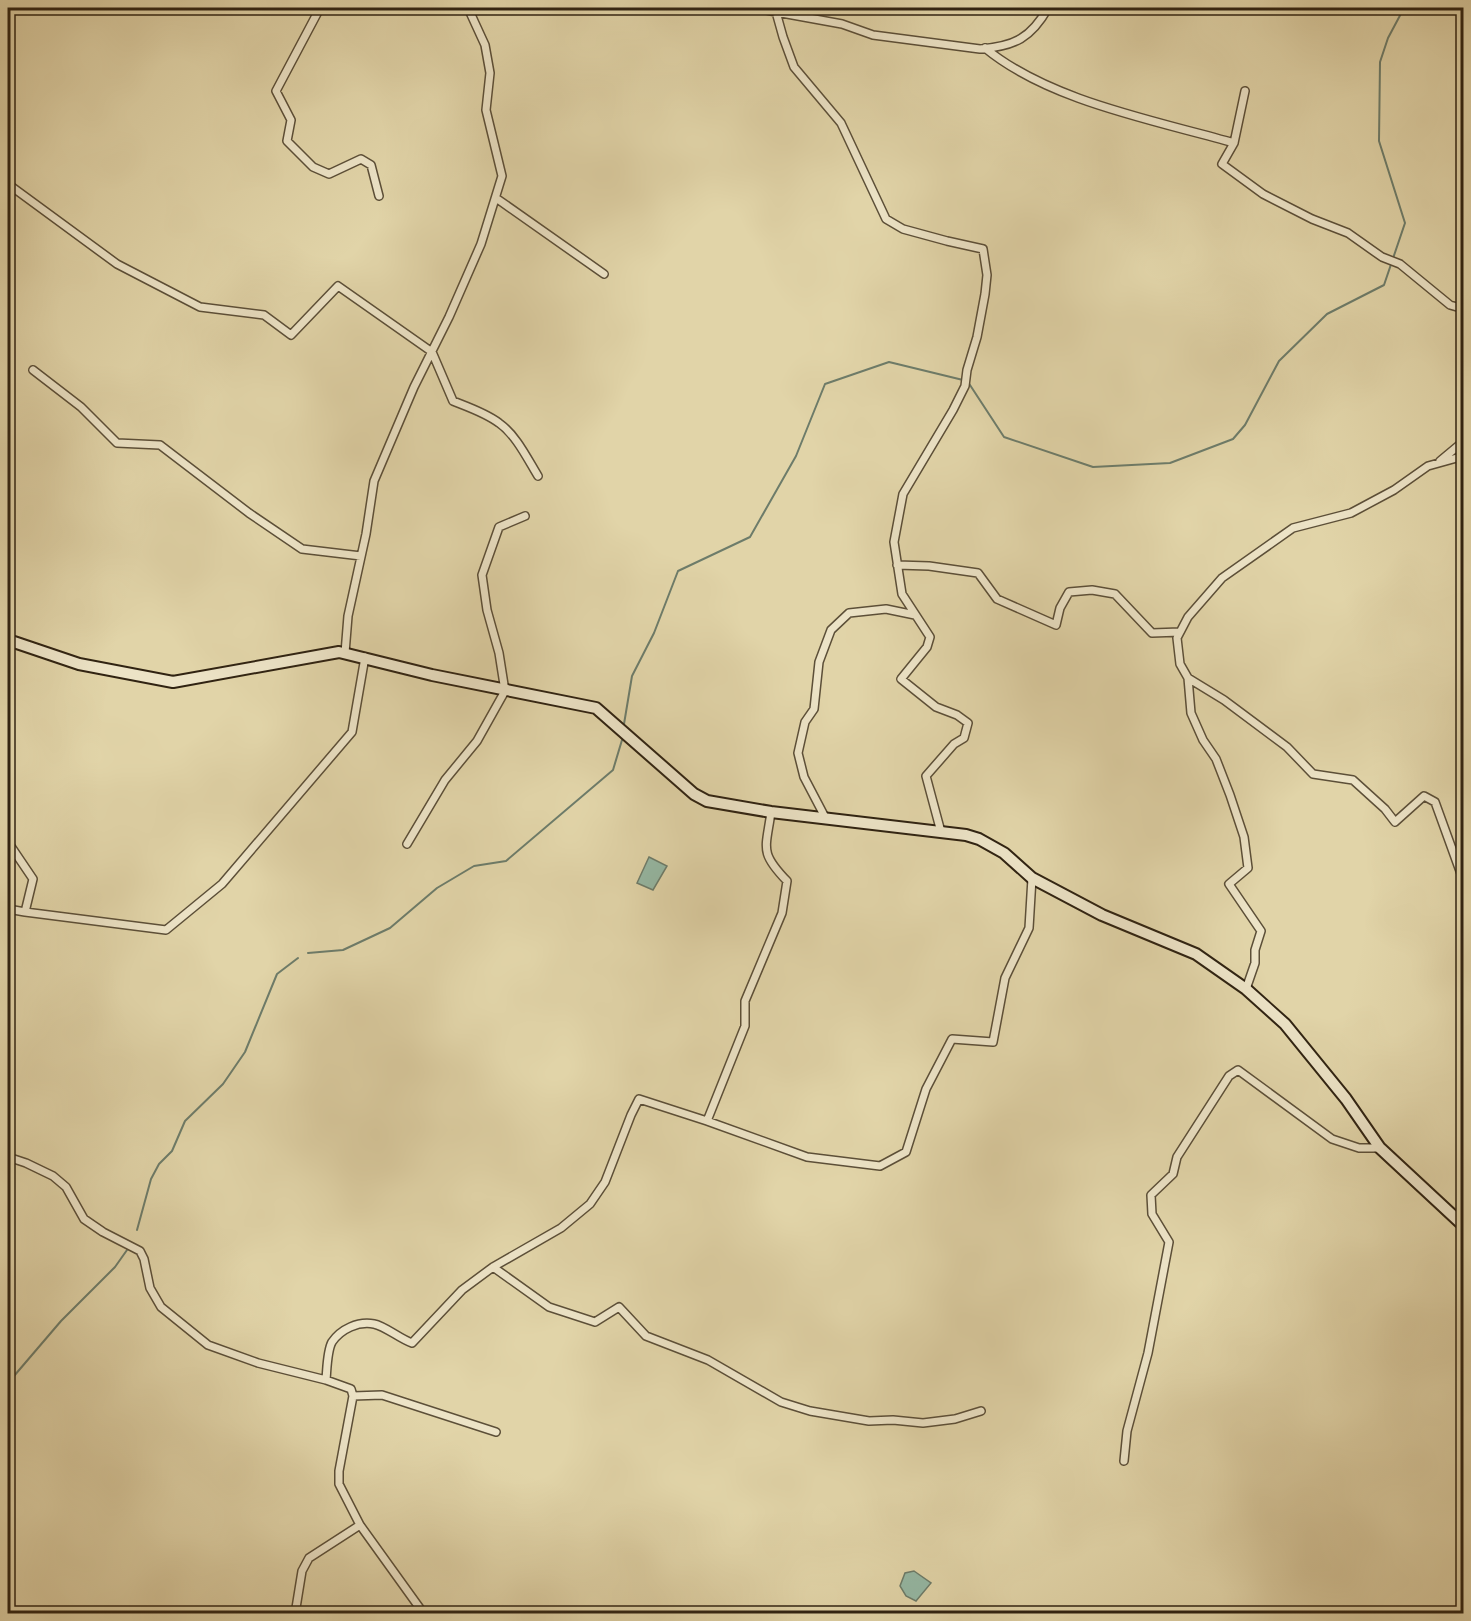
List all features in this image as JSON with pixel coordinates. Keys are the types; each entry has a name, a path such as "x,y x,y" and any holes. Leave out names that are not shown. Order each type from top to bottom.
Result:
{"street":[{"path":"320,8 276,91 291,120 287,141 313,167 329,174 361,159 370,165 379,196"},
{"path":"345,653 348,616 362,555 374,481 414,387 481,244 502,176 486,110 489,66 485,45 468,8"},
{"path":"756,8 777,10 842,24 873,34 986,48 1026,37 1038,25 1048,8"},
{"path":"777,10 783,37 794,68 841,123 886,219 903,229 947,242 983,249 987,275 985,294 965,386 903,494 894,542 902,594 930,637 927,647 901,679 936,707 968,723 964,738 954,744 926,776 941,832"},
{"path":"986,48 1000,60 1047,87 1107,107 1234,143"},
{"path":"1245,91 1234,143 1222,164 1263,194 1312,219 1348,233 1382,256 1400,264 1450,305 1464,309"},
{"path":"8,184 117,264 200,307 264,315 291,335 338,286 432,352 453,400 500,423 517,442 538,476"},
{"path":"496,198 604,274"},
{"path":"33,370 81,407 117,443 160,445 249,513 302,549 362,555"},
{"path":"1437,464 1464,441"},
{"path":"1246,990 1255,963 1255,950 1261,931 1229,884 1248,868 1244,837 1216,759 1203,741 1191,713 1188,678 1180,664 1177,638 1188,617 1222,578 1293,528 1351,513 1394,490 1428,466 1464,456"},
{"path":"407,844 445,780 477,741 505,691 499,653 487,610 482,575 498,527 525,516"},
{"path":"897,565 928,566 978,573 997,599 1056,625 1060,609 1069,592 1092,590 1115,594 1152,633 1180,632"},
{"path":"826,819 804,777 798,753 805,722 814,709 819,662 831,630 849,613 886,609 915,615"},
{"path":"8,640 79,664 173,682 339,652 365,657 432,675 596,708 694,794 708,801 771,812 979,838 1004,854 1032,878 1102,915 1196,954 1246,990 1285,1024 1346,1099 1380,1148 1464,1226"},
{"path":"8,909 166,930 222,884 352,732 365,657"},
{"path":"1188,678 1224,700 1287,747 1313,774 1353,780 1385,809 1395,822 1424,796 1435,802 1464,882"},
{"path":"707,1121 745,1026 745,1001 782,913 787,880 772,865 766,852 771,812"},
{"path":"8,842 33,879 25,912"},
{"path":"326,1380 331,1343 344,1331 356,1324 376,1324 402,1340 412,1343 462,1290 493,1267 561,1228 590,1204 605,1182 639,1099 807,1157 879,1166 906,1152 926,1089 952,1039 993,1042 1005,978 1029,928 1032,878"},
{"path":"1124,1461 1127,1431 1148,1353 1169,1242 1152,1214 1151,1195 1173,1174 1177,1157 1229,1076 1239,1070 1332,1139 1359,1148 1380,1148"},
{"path":"8,1157 53,1176 66,1187 84,1219 103,1232 140,1251 150,1288 161,1307 208,1345 258,1363 326,1380 351,1389 353,1396 339,1471 339,1484 360,1525 424,1614"},
{"path":"493,1267 549,1307 596,1322 619,1307 646,1336 708,1360 781,1402 810,1411 868,1421 893,1420 923,1423 955,1419 981,1411"},
{"path":"353,1396 382,1395 496,1432"},
{"path":"296,1614 302,1571 309,1558 360,1525"}],"shaded area":[{"path":"649,857 667,866 653,890 637,883"},
{"path":"914,1571 931,1583 916,1601 906,1596 900,1586 905,1573"}],"waterway":[{"path":"968,382 1004,437 1093,467 1170,463 1233,439 1245,425 1279,361 1327,314 1384,285 1405,223 1379,141 1380,62 1388,38 1404,8"},
{"path":"624,724 632,676 654,633 678,571 750,537 796,456 825,384 889,362 963,380"},
{"path":"308,953 343,950 390,928 437,888 474,866 506,861 613,770 622,740"},
{"path":"137,1230 151,1179 159,1164 172,1151 185,1121 223,1084 245,1052 277,974 298,958"},
{"path":"8,1383 61,1321 115,1267 127,1250"}]}
